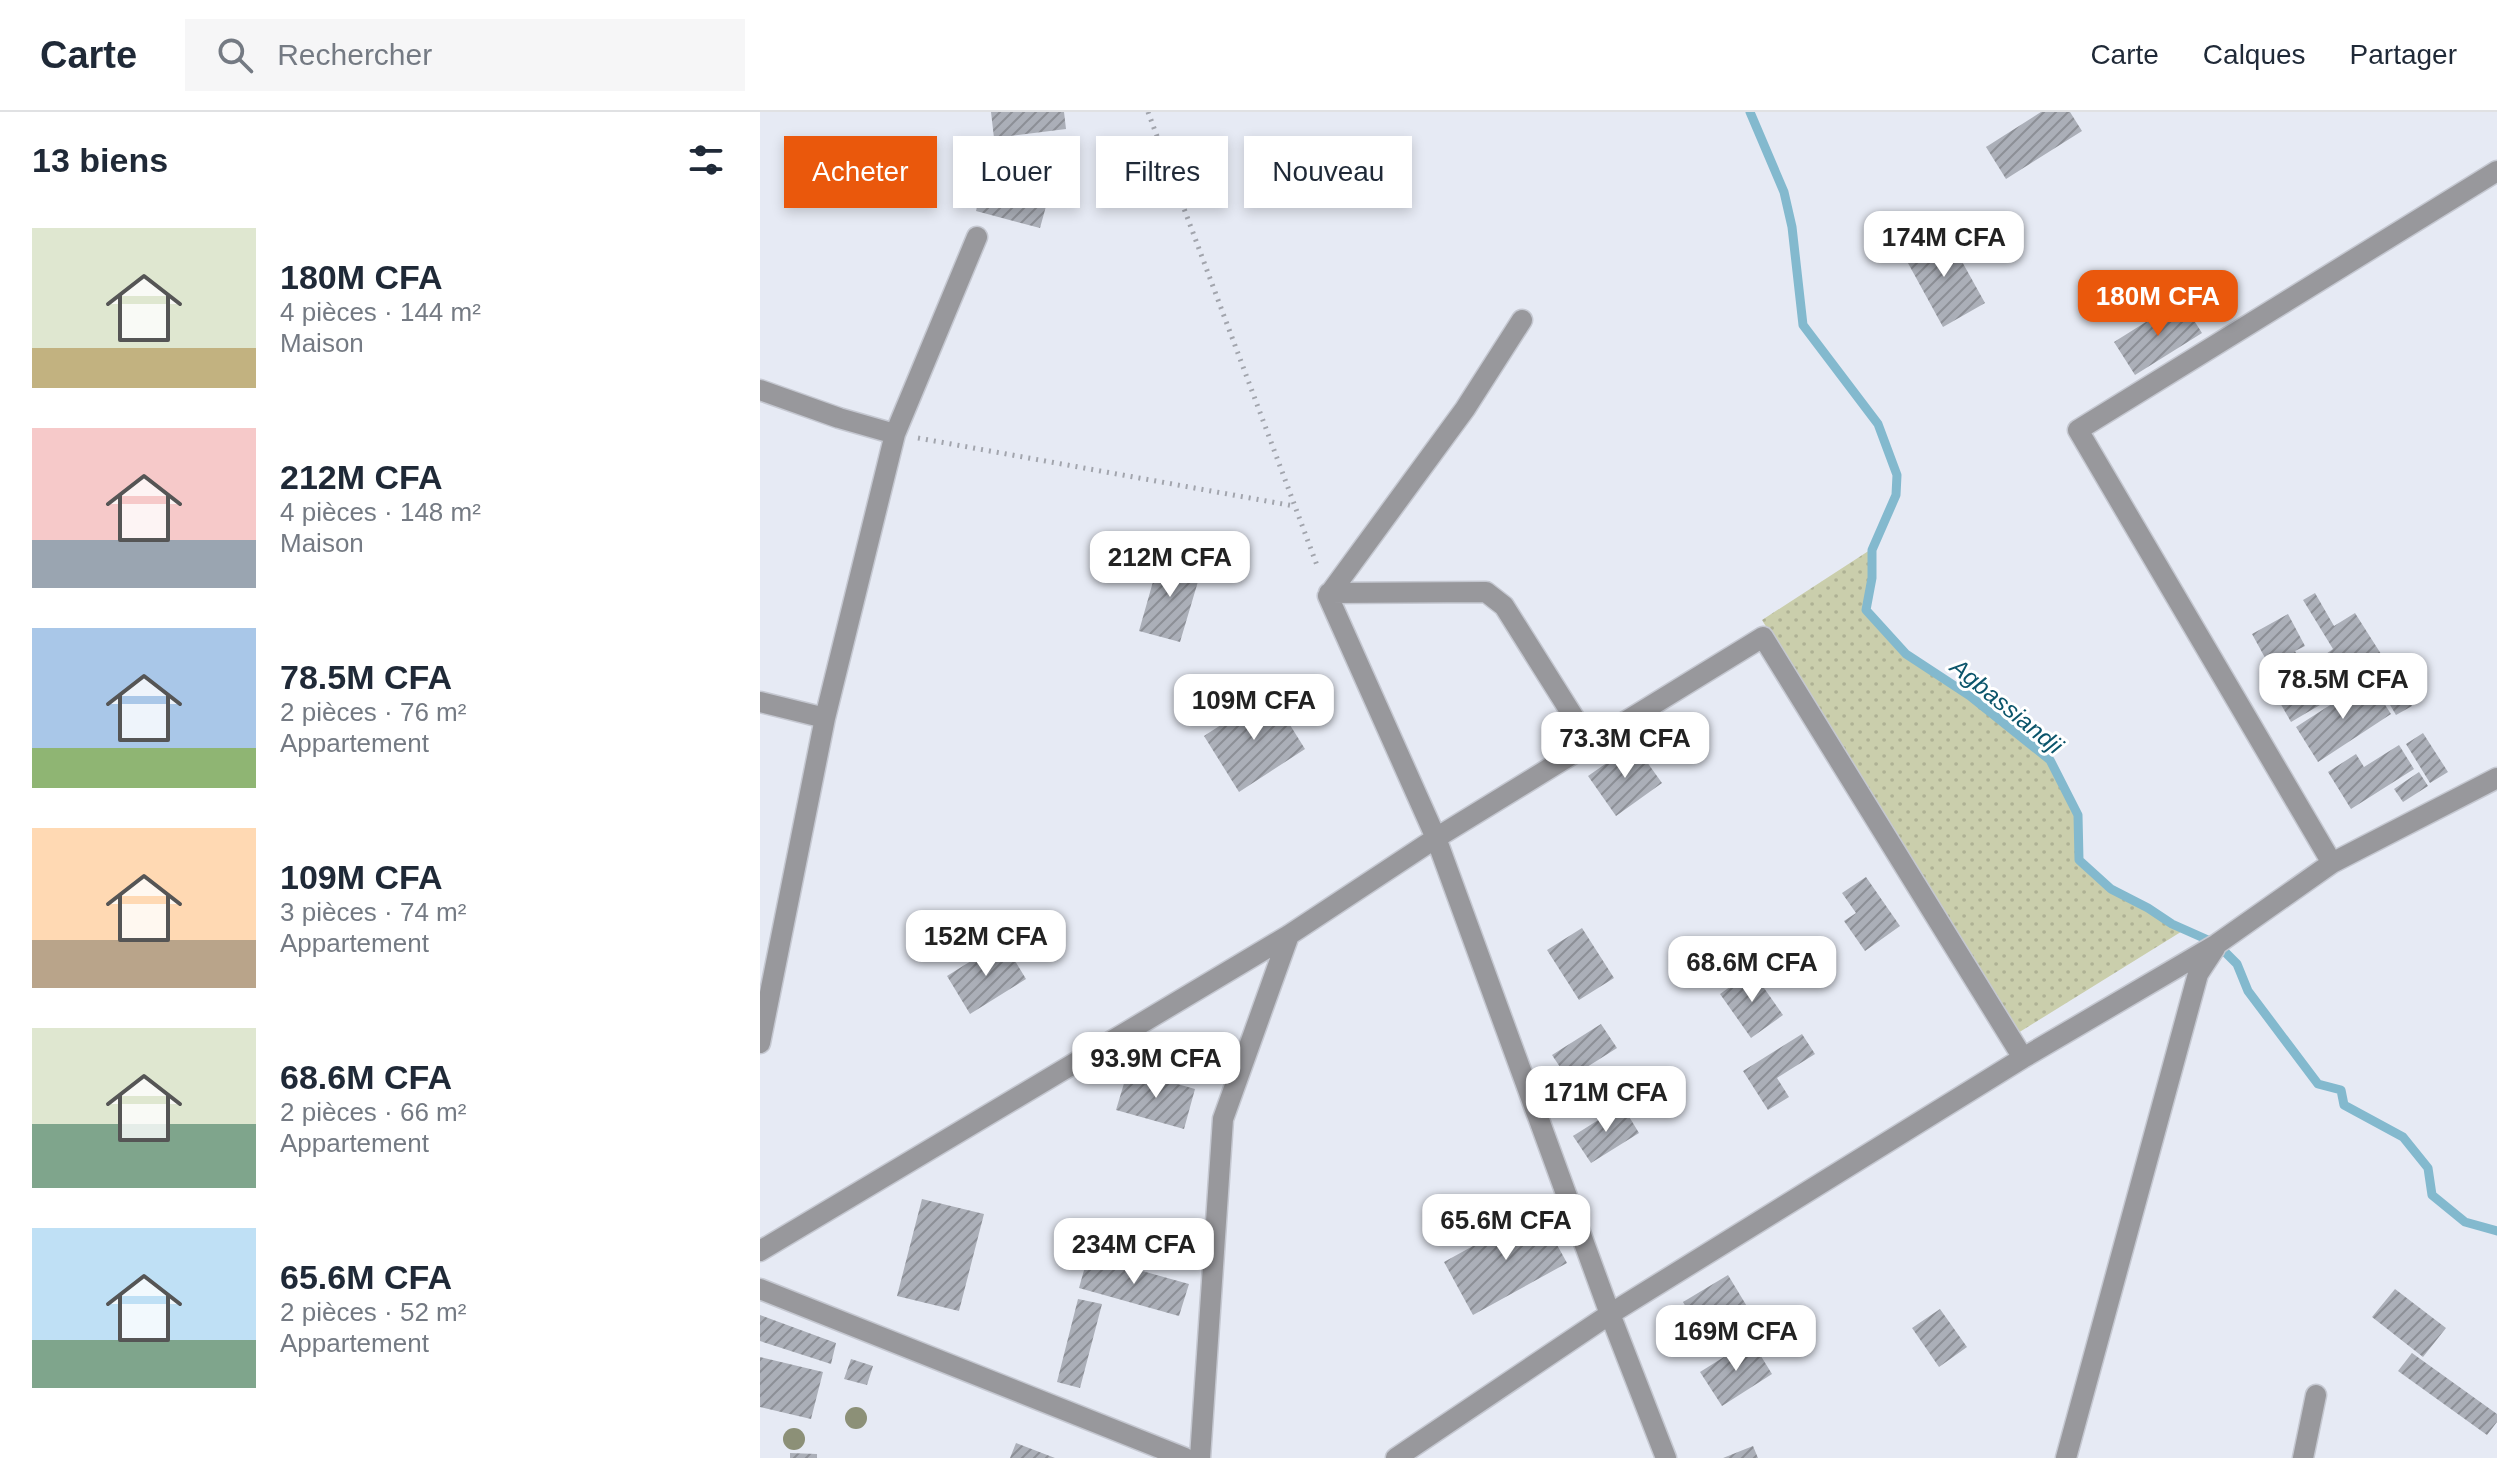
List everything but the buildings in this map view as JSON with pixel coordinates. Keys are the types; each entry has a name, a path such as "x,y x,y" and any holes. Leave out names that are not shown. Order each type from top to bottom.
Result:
{"street":[{"path":"2332,863 2078,430 2497,171"},
{"path":"760,1043 825,718 895,434 977,237"},
{"path":"1329,594 1465,409 1522,320"},
{"path":"760,390 895,434"},
{"path":"1329,594 1486,592 1504,606 1590,743"},
{"path":"1329,594 1436,838 1610,1314 1666,1458"},
{"path":"760,1251 1289,935 1436,838 1763,637 2023,1058"},
{"path":"760,702 825,718"},
{"path":"1396,1458 1610,1314 2023,1058 2217,944 2332,863 2497,778"},
{"path":"1200,1458 1223,1119 1289,935"},
{"path":"2066,1458 2198,974 2217,944"},
{"path":"760,1289 1185,1458"},
{"path":"2303,1458 2316,1395"}],"path":[{"path":"1148,112 1329,594"},
{"path":"895,434 1295,506"}],"green space":[{"path":"1870,550 1872,578 1866,610 1905,655 1970,697 2049,761 2077,815 2078,860 2110,890 2184,930 2018,1033 1762,620"}],"waterway":[{"name":"Agbassiandji","path":"1750,112 1784,192 1792,227 1803,325 1878,424 1897,475 1896,495 1872,550 1872,578 1866,610 1906,654 1970,696 2050,760 2078,815 2079,860 2111,889 2172,924 2217,944 2237,964 2248,991 2318,1084 2341,1090 2344,1105 2403,1137 2428,1168 2432,1195 2465,1222 2497,1231"}]}
